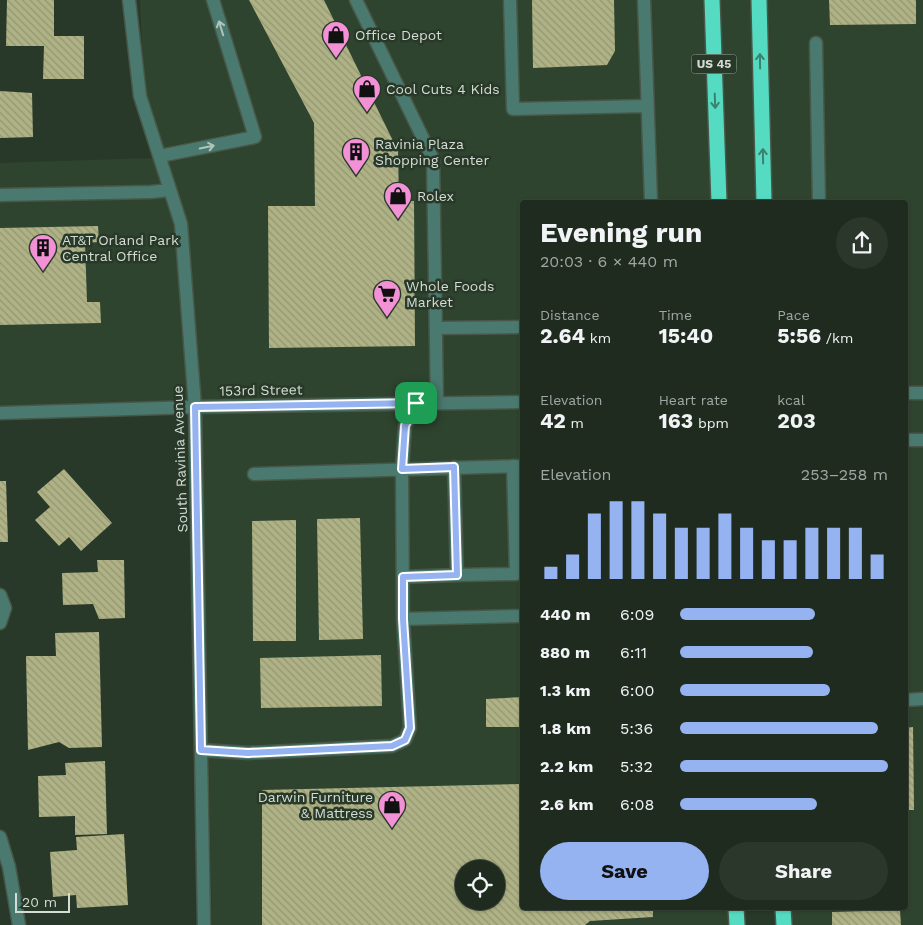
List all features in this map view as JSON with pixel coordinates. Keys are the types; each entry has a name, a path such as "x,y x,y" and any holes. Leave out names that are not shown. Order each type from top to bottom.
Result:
{"highway":[{"name":"US 45","path":"712,0 718,200"},
{"path":"759,0 764,200"},
{"path":"736,910 737,925"},
{"path":"783,910 784,925"}],"street":[{"name":"South Ravinia Avenue","path":"128,0 140,96 181,224 195,407 204,925"},
{"path":"160,156 255,137 212,0"},
{"path":"356,0 433,159 437,403"},
{"path":"510,0 513,109 646,106"},
{"path":"644,0 646,106 651,200"},
{"path":"816,43 819,200"},
{"path":"0,195 170,190"},
{"path":"436,328 520,327"},
{"path":"908,393 923,393"},
{"name":"153rd Street","path":"0,413 195,407 520,402"},
{"path":"201,750 248,753 392,746 405,740 410,728 403,619 402,469 405,426 416,403"},
{"path":"908,440 923,440"},
{"path":"254,474 518,466 516,574 403,577"},
{"path":"454,467 457,575"},
{"path":"0,595 5,608 0,623"},
{"path":"403,619 520,616"},
{"path":"908,700 923,699"},
{"path":"0,837 9,867 19,925"}],"shaded area":[{"path":"140,0 923,0 923,925 791,925 790,910 908,910 908,200 520,200 520,396 198,402 185,223 144,93"},
{"path":"154,158 177,223 188,400 0,407 0,163"},
{"path":"520,408 520,910 729,910 730,925 212,925 202,413"}],"building":[{"path":"7,0 54,0 54,36 84,36 84,79 43,79 44,46 6,46"},
{"name":"Ravinia Plaza Shopping Center","path":"249,0 324,0 398,151 399,201 414,201 415,346 269,348 268,206 315,206 314,123"},
{"path":"532,0 614,0 615,51 607,65 533,68"},
{"path":"829,0 916,0 916,24 830,25"},
{"path":"0,91 32,93 33,137 0,138"},
{"name":"AT&T Orland Park Central Office","path":"98,226 99,242 85,243 87,302 100,302 101,323 0,325 0,228"},
{"path":"64,469 112,523 81,551 69,537 59,546 35,520 50,507 37,492"},
{"path":"0,481 6,481 8,542 0,542"},
{"path":"360,518 363,639 319,640 317,519"},
{"path":"296,520 296,641 253,641 252,521"},
{"path":"97,560 124,560 125,618 99,619 93,604 63,605 62,573 98,572"},
{"path":"99,632 102,747 69,748 59,742 28,750 26,656 56,656 55,633"},
{"path":"381,655 382,706 261,708 260,658"},
{"path":"520,697 520,727 486,727 486,699"},
{"path":"913,727 914,810 908,810 908,728"},
{"path":"105,761 107,834 75,835 75,816 39,817 38,776 66,775 65,763"},
{"name":"Darwin Furniture & Mattress","path":"520,784 520,910 653,910 653,917 590,921 585,925 262,925 262,790"},
{"path":"124,834 128,905 77,908 76,895 53,897 50,852 77,850 76,837"},
{"path":"900,910 901,925 832,925 832,912"}],"place":[{"name":"Office Depot","path":"336,59"},
{"name":"Cool Cuts 4 Kids","path":"367,113"},
{"name":"Ravinia Plaza Shopping Center","path":"356,176"},
{"name":"Rolex","path":"398,220"},
{"name":"AT&T Orland Park Central Office","path":"43,272"},
{"name":"Whole Foods Market","path":"387,318"},
{"name":"Darwin Furniture & Mattress","path":"392,829"}],"route":[{"path":"416,403 405,426 402,469 454,467 457,575 403,577 403,619 410,728 405,740 392,746 248,753 201,750 195,407 416,403"}]}
